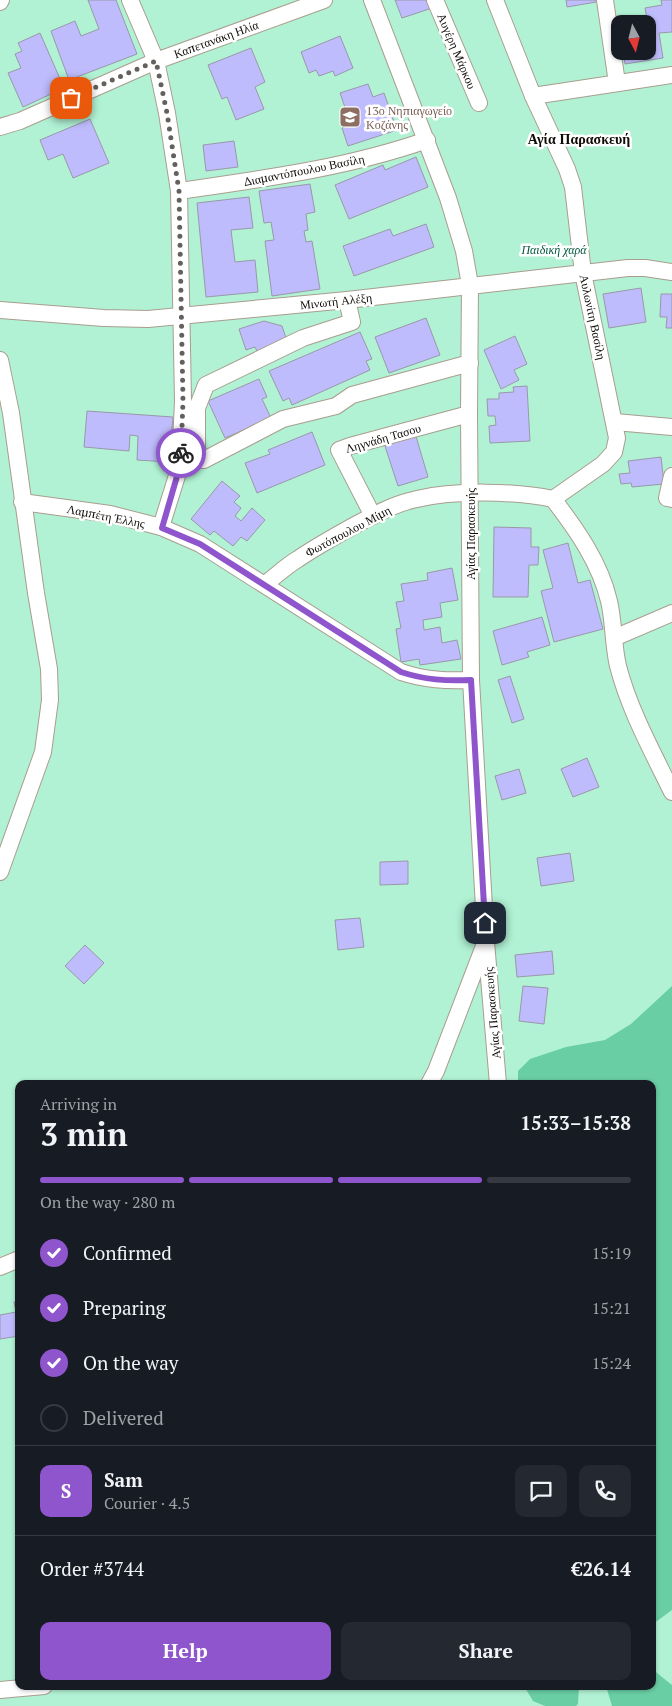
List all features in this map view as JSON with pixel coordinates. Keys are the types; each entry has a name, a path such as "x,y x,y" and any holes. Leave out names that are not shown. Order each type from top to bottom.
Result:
{"street":[{"path":"130,0 156,61 167,113 179,191 183,401 180,466 162,528"},
{"name":"Καπετανάκη Ηλία","path":"0,128 156,61 324,0"},
{"name":"Αγίας Παρασκευής","path":"372,0 448,198 464,251 470,285 471,680 486,942 498,1080"},
{"name":"Αυγέρη Μάρκου","path":"435,0 479,103"},
{"name":"Αυλωνίτη Βασίλη","path":"496,0 533,96 574,187 583,273 617,438 614,452 603,464 553,499"},
{"path":"605,0 617,83"},
{"path":"533,96 672,75"},
{"name":"Διαμαντόπουλου Βασίλη","path":"179,191 320,168 378,155 427,140"},
{"name":"Μινωτή Αλέξη","path":"0,310 104,318 148,319 347,300 628,268 645,268 672,272"},
{"path":"347,300 352,322 303,338 206,385 197,408 197,459 204,460 283,419 336,406 352,395 470,363"},
{"path":"0,360 11,414 22,502 49,670 50,700 43,752 0,872"},
{"name":"Ληγνάδη Τασου","path":"373,516 339,450 469,414"},
{"path":"614,422 672,427"},
{"path":"672,476 667,498 672,499"},
{"name":"Φωτόπουλου Μίμη","path":"265,584 296,560 373,516 415,499 470,494 506,494 539,496 553,499"},
{"path":"553,499 584,542 598,567 609,602 618,666 641,728 672,792"},
{"name":"Λαμπέτη Έλλης","path":"22,502 110,514 162,528 200,544 401,672 419,678 441,681 471,680"},
{"path":"614,638 672,614"},
{"path":"431,1080 486,942"},
{"path":"0,1267 15,1261"},
{"path":"0,1690 15,1689"}],"green space":[{"name":"Παιδική χαρά","path":"0,0 672,0 672,1706 0,1706"},
{"path":"672,986 672,1610 656,1622 656,1080 518,1080 518,1071 530,1059 566,1047 605,1040 631,1024"},
{"path":"656,1671 672,1685 672,1706 612,1706 607,1690 656,1690"},
{"path":"526,1690 579,1690 578,1704 576,1706 545,1706 533,1701"}],"building":[{"path":"88,0 116,0 137,54 69,80 51,31 75,21 81,36 99,29"},
{"path":"395,0 430,0 432,8 402,18"},
{"path":"566,0 596,0 596,2 567,7"},
{"path":"661,0 672,0 672,32 659,33 663,58 656,59 656,15 646,15 645,8 662,5"},
{"path":"40,33 64,88 23,107 8,73 21,68 15,54 22,51 18,43"},
{"path":"340,36 353,68 335,76 333,71 319,76 316,70 309,73 301,52"},
{"path":"251,48 265,82 255,87 264,109 236,120 227,97 222,99 208,65"},
{"path":"624,60 650,60 625,64"},
{"path":"368,84 373,97 384,93 397,130 348,146 342,128 351,125 340,93"},
{"path":"90,119 109,163 73,178 63,154 48,160 40,140"},
{"path":"234,141 238,167 206,171 203,145"},
{"path":"416,157 428,187 349,219 335,185 383,165 385,170"},
{"path":"310,184 315,212 306,214 308,230 304,231 306,242 312,241 320,289 272,296 265,241 274,240 271,222 264,223 259,191"},
{"path":"249,197 253,228 231,230 235,262 255,260 258,292 206,297 197,203"},
{"path":"426,224 434,247 354,276 343,246 390,229 393,236"},
{"path":"641,288 646,322 609,328 603,294"},
{"path":"661,294 672,294 672,328 666,328 667,317 660,317"},
{"path":"426,318 440,355 389,373 375,337"},
{"path":"264,321 282,326 287,341 258,353 255,347 246,350 239,329"},
{"path":"360,332 372,359 366,361 370,370 292,405 289,398 283,401 269,371"},
{"path":"515,336 527,364 514,370 519,380 501,389 484,350"},
{"path":"259,379 267,397 262,399 271,418 225,438 208,401"},
{"path":"527,386 530,441 490,443 489,426 496,425 495,416 488,416 487,399 499,399 499,393 514,392 513,387"},
{"path":"87,411 173,417 169,462 137,460 138,436 130,435 129,451 84,447"},
{"path":"312,432 325,465 257,493 245,463 270,454 268,450"},
{"path":"415,433 428,477 398,486 384,443"},
{"path":"661,457 664,484 632,487 631,483 621,484 619,474 630,473 628,461"},
{"path":"222,481 240,496 234,502 241,508 235,516 241,521 252,508 265,520 247,541 241,537 233,546 214,531 210,535 191,519"},
{"path":"494,527 531,528 531,547 539,547 538,565 529,565 528,597 493,597"},
{"path":"568,543 578,583 590,580 603,629 554,642 541,591 553,588 543,550"},
{"path":"452,568 458,600 440,603 442,617 423,620 424,630 440,627 442,643 457,640 461,659 420,665 419,659 401,662 396,629 401,628 396,602 404,601 401,584 428,580 427,573"},
{"path":"542,617 550,645 527,652 529,657 502,665 493,631"},
{"path":"510,676 524,719 512,723 498,680"},
{"path":"587,758 599,787 573,797 561,769"},
{"path":"519,769 526,793 502,800 495,776"},
{"path":"570,853 574,881 541,886 537,858"},
{"path":"408,861 408,884 380,885 380,862"},
{"path":"360,918 364,947 338,950 335,920"},
{"path":"85,945 104,963 84,984 65,966"},
{"path":"552,951 554,974 517,977 515,955"},
{"path":"523,986 548,988 544,1024 519,1021"},
{"path":"15,1312 15,1337 0,1339 0,1315"}],"way so far":[{"path":"71,98 156,61 167,113 179,191 183,401 181,453"}],"place":[{"name":"13ο Νηπιαγωγείο Κοζάνης","path":"350,117"}],"district":[{"name":"Αγία Παρασκευή","path":"579,138"}],"route":[{"path":"181,453 180,466 162,528 200,544 401,672 419,678 441,681 471,680 485,923"}]}
